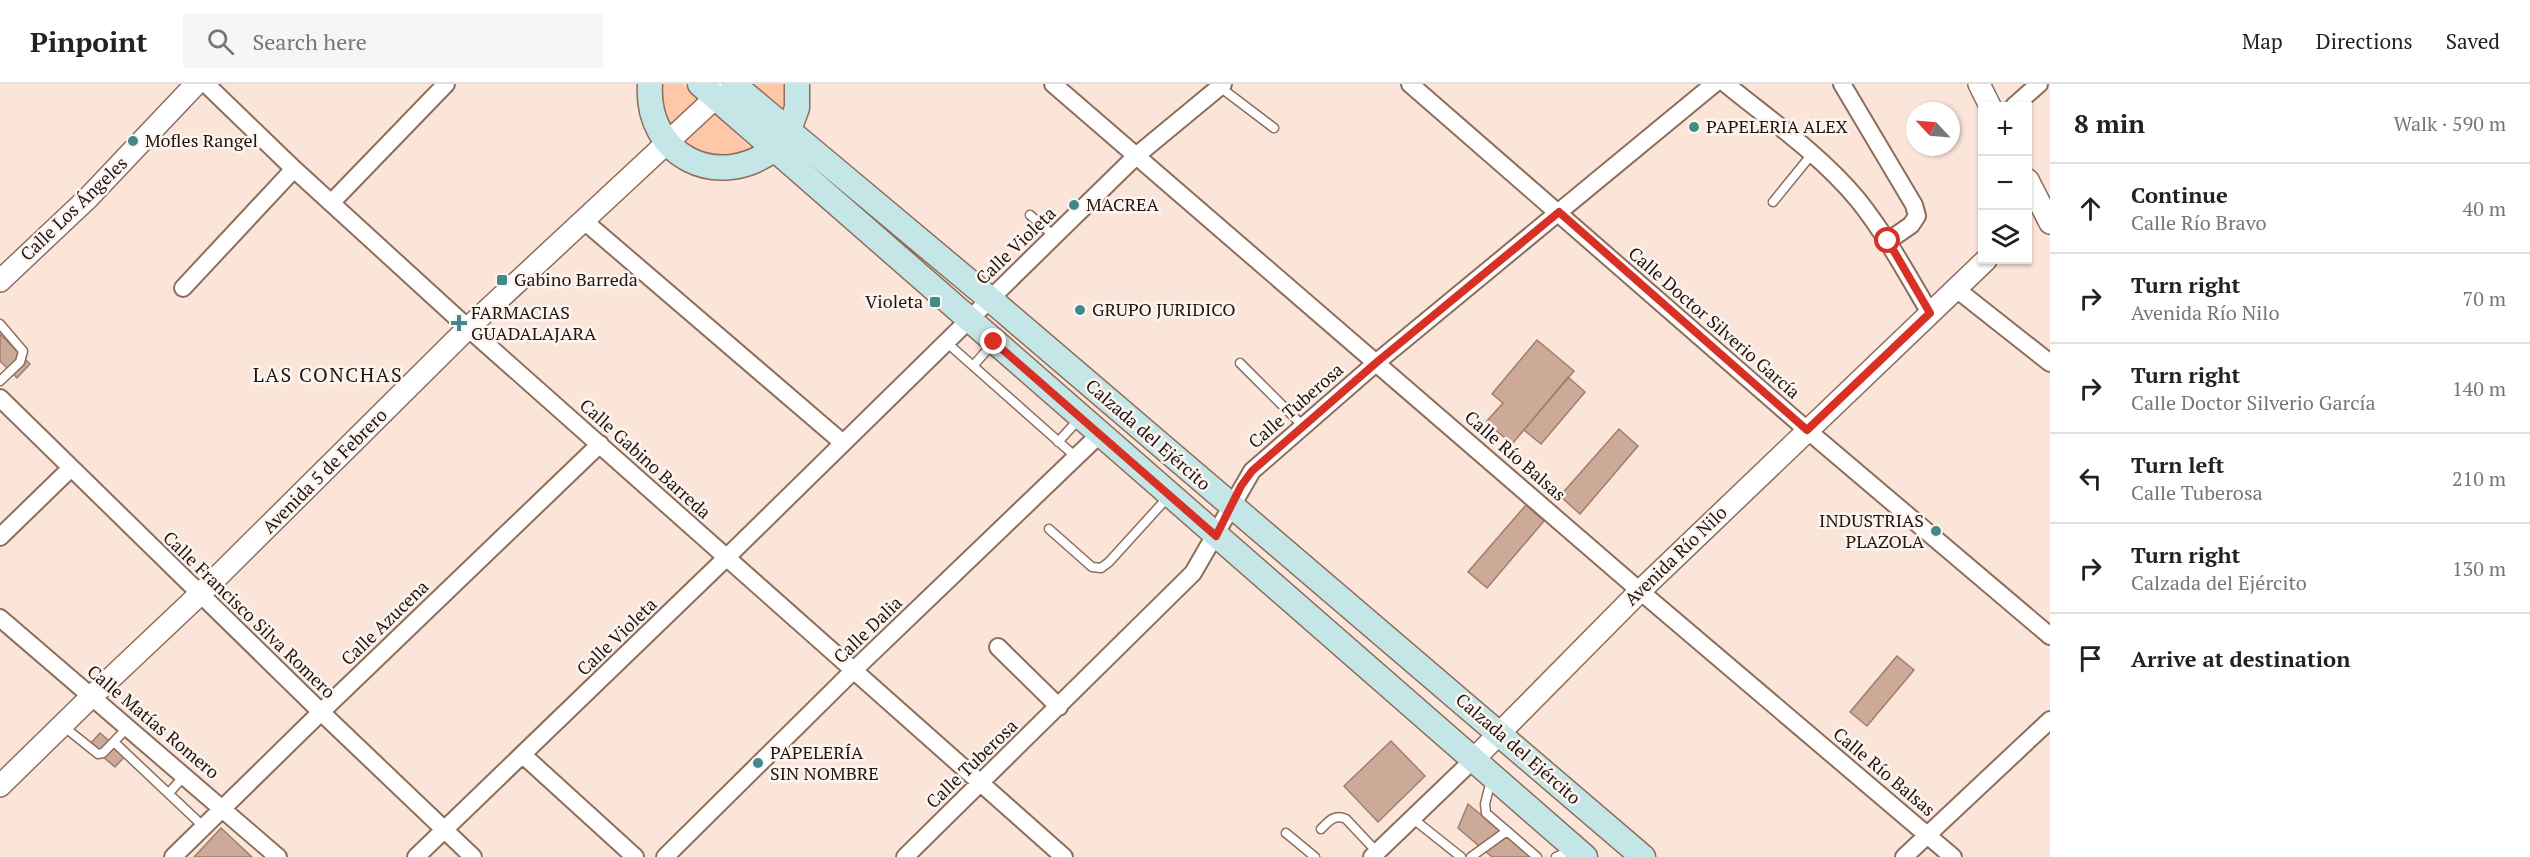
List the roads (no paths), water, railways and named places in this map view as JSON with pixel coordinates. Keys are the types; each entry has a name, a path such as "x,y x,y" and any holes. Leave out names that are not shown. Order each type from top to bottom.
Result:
{"main road":[{"path":"650,84 648,100 652,118 666,143 683,157 702,166 721,169 741,166 763,157 781,139 797,108 797,84"},
{"name":"Calzada del Ejército","path":"720,87 781,139 990,299 1643,857"},
{"name":"Calzada del Ejército","path":"781,139 969,320 1473,760 1572,854"}],"street":[{"name":"Calle Los Ángeles","path":"0,280 88,198 196,84"},
{"name":"Calle Gabino Barreda","path":"206,84 294,169 468,328 1064,857"},
{"path":"331,203 446,84"},
{"name":"Calle Río Balsas","path":"1053,84 1640,591 1953,857"},
{"name":"Calle Doctor Silverio García","path":"1410,84 1807,430 2050,636"},
{"name":"Calle Tuberosa","path":"904,857 1193,573 1252,471 1377,362 1714,84"},
{"path":"1726,84 1812,154 1858,200 1888,241 1930,313"},
{"path":"1842,84 1914,205 1917,216 1911,225 1888,241"},
{"path":"1979,84 1988,102"},
{"path":"2018,102 2038,84"},
{"name":"Calle Violeta","path":"416,857 727,557 1136,156 1222,85"},
{"name":"Avenida 5 de Febrero","path":"0,786 200,594 468,328 666,143 720,87"},
{"path":"183,288 294,169"},
{"path":"2032,189 2042,212"},
{"path":"583,220 843,443"},
{"name":"Avenida Río Nilo","path":"1375,854 1473,760 1498,731 1640,591 1982,264"},
{"path":"1956,288 2050,363"},
{"name":"Calle Francisco Silva Romero","path":"0,398 473,857"},
{"name":"Calle Dalia","path":"665,857 854,670 1100,434"},
{"name":"Calle Azucena","path":"173,857 600,444"},
{"path":"0,537 71,468"},
{"name":"Calle Matías Romero","path":"0,618 279,857"},
{"path":"998,647 1059,707"},
{"path":"1904,857 2050,720"},
{"path":"523,755 635,857"}],"lane":[{"path":"1222,85 1274,129"},
{"path":"1773,202 1812,154"},
{"path":"1030,215 1054,236"},
{"path":"0,324 20,345 23,356 0,381"},
{"path":"946,342 1076,457"},
{"path":"973,366 994,342"},
{"path":"1240,363 1303,426"},
{"path":"1058,442 1081,417"},
{"path":"1049,530 1092,567 1101,568 1169,495"},
{"path":"62,725 98,754 102,753 129,727"},
{"path":"114,742 204,827"},
{"path":"169,794 185,775"},
{"path":"1492,777 1485,809 1489,816 1537,857"},
{"path":"1321,828 1335,817 1346,819 1375,854"},
{"path":"1413,818 1461,857"},
{"path":"1471,857 1506,831"},
{"path":"1286,832 1315,857"}],"place":[{"name":"PAPELERIA ALEX","path":"1694,127"},
{"name":"Mofles Rangel","path":"133,141"},
{"name":"MACREA","path":"1074,205"},
{"name":"Gabino Barreda","path":"502,280"},
{"name":"Violeta","path":"935,302"},
{"name":"GRUPO JURIDICO","path":"1080,310"},
{"name":"FARMACIAS GUADALAJARA","path":"459,323"},
{"name":"INDUSTRIAS PLAZOLA","path":"1936,531"},
{"name":"PAPELERÍA SIN NOMBRE","path":"758,763"}],"district":[{"name":"LAS CONCHAS","path":"328,375"}]}
